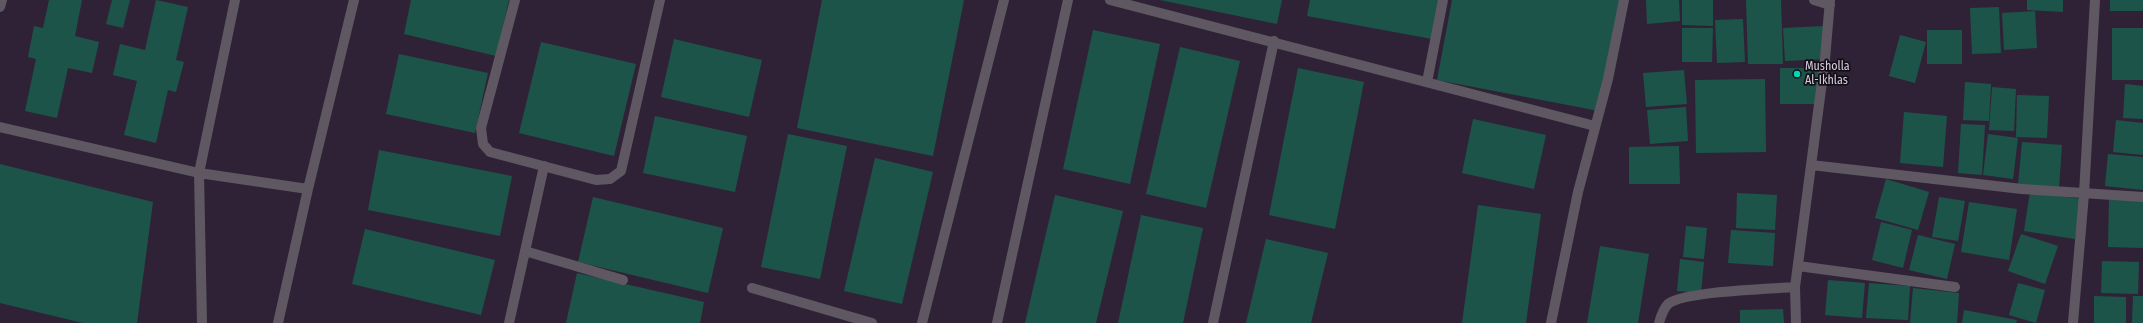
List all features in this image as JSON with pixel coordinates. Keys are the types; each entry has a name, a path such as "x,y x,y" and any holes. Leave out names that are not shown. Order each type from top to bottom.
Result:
{"street":[{"path":"0,7 2,0"},
{"path":"202,323 199,173 235,0"},
{"path":"278,323 308,189 354,0"},
{"path":"515,0 481,128 483,144 490,152 596,180 610,179 621,171 660,0"},
{"path":"922,323 1004,0"},
{"path":"997,323 1068,0"},
{"path":"1110,0 1274,41 1595,126"},
{"path":"1427,82 1443,0"},
{"path":"1551,323 1578,192 1608,79 1624,0"},
{"path":"1796,323 1795,287 1826,59 1830,3 1814,0"},
{"path":"2073,323 2084,194 2095,0"},
{"path":"1213,323 1274,41"},
{"path":"0,127 199,173 308,189"},
{"path":"1811,165 2084,194 2143,197"},
{"path":"509,323 544,166"},
{"path":"525,252 623,280"},
{"path":"1798,266 1955,287"},
{"path":"1659,323 1661,315 1668,304 1685,296 1795,287"},
{"path":"752,288 872,323"}],"building":[{"path":"49,0 82,0 75,36 99,42 92,73 68,68 57,118 25,111 36,59 28,57 34,26 43,28"},
{"path":"112,0 130,0 123,28 106,24"},
{"path":"156,0 188,7 176,60 184,62 176,92 168,90 156,143 124,135 137,81 113,75 120,44 145,50"},
{"path":"411,0 509,0 496,56 404,34"},
{"path":"822,0 964,0 933,156 797,128"},
{"path":"1160,0 1282,0 1277,24"},
{"path":"1310,0 1439,0 1432,39 1307,16"},
{"path":"1452,0 1620,0 1599,111 1437,80"},
{"path":"1646,0 1679,0 1680,21 1647,24"},
{"path":"1682,0 1713,0 1713,26 1682,25"},
{"path":"1746,0 1781,0 1783,64 1748,64"},
{"path":"2027,0 2063,0 2063,12 2027,10"},
{"path":"2110,0 2143,0 2143,11 2110,11"},
{"path":"1999,7 2001,53 1972,54 1970,8"},
{"path":"2035,11 2037,48 2004,50 2002,13"},
{"path":"1743,19 1745,62 1717,63 1715,20"},
{"path":"1824,26 1825,59 1785,61 1783,28"},
{"path":"1682,28 1713,28 1712,62 1682,62"},
{"path":"2112,28 2143,28 2143,80 2112,80"},
{"path":"1093,30 1160,44 1130,184 1063,169"},
{"path":"1927,30 1962,30 1962,64 1927,64"},
{"path":"1900,35 1926,42 1915,83 1889,76"},
{"path":"674,39 762,60 749,117 661,97"},
{"path":"541,42 636,64 614,156 519,133"},
{"path":"1180,47 1240,61 1206,208 1146,194"},
{"path":"399,54 488,73 475,133 386,114"},
{"path":"1298,68 1364,82 1335,229 1269,215"},
{"path":"1780,68 1819,68 1819,104 1780,104"},
{"path":"1684,70 1687,104 1646,107 1643,73"},
{"path":"1765,79 1766,152 1696,153 1695,80"},
{"path":"1965,82 1991,84 1989,121 1963,120"},
{"path":"2125,84 2143,86 2143,119 2123,118"},
{"path":"1992,87 2016,89 2014,131 1989,130"},
{"path":"2017,95 2049,96 2047,138 2016,137"},
{"path":"1686,107 1688,141 1650,144 1647,110"},
{"path":"1904,112 1947,116 1943,167 1900,163"},
{"path":"655,116 747,136 735,192 643,173"},
{"path":"1473,119 1546,135 1534,189 1462,173"},
{"path":"2116,120 2143,123 2143,155 2113,152"},
{"path":"1961,124 1985,125 1982,175 1958,173"},
{"path":"788,134 847,146 820,279 761,267"},
{"path":"1988,134 2018,138 2013,179 1983,175"},
{"path":"2022,142 2062,145 2059,188 2018,185"},
{"path":"1679,146 1680,184 1629,184 1629,147"},
{"path":"379,150 512,176 500,236 368,210"},
{"path":"2108,154 2143,157 2143,190 2105,186"},
{"path":"875,158 933,172 902,304 844,291"},
{"path":"0,164 153,202 137,323 83,323 0,303"},
{"path":"1886,179 1929,192 1918,230 1875,218"},
{"path":"2030,192 2081,199 2075,239 2024,231"},
{"path":"1737,193 1777,195 1775,230 1736,228"},
{"path":"1055,195 1123,211 1096,323 1025,323"},
{"path":"593,197 723,228 708,293 578,262"},
{"path":"1939,197 1965,201 1958,241 1932,237"},
{"path":"2109,199 2143,200 2143,248 2108,247"},
{"path":"1969,202 2017,209 2009,260 1961,252"},
{"path":"1478,205 1541,214 1526,323 1462,323"},
{"path":"1141,215 1203,228 1183,323 1118,323"},
{"path":"1881,222 1912,230 1903,268 1872,260"},
{"path":"1686,226 1707,228 1704,259 1683,257"},
{"path":"365,229 495,260 481,315 352,284"},
{"path":"1731,230 1775,233 1773,266 1728,263"},
{"path":"2021,234 2058,246 2045,284 2008,271"},
{"path":"1918,235 1955,244 1947,279 1909,270"},
{"path":"1266,239 1328,253 1311,323 1246,323"},
{"path":"1600,246 1649,254 1638,323 1587,323"},
{"path":"1680,259 1704,262 1701,293 1677,291"},
{"path":"2102,261 2139,262 2138,294 2101,293"},
{"path":"577,273 704,302 700,323 566,323"},
{"path":"1828,280 1865,283 1862,318 1825,315"},
{"path":"1869,283 1910,286 1908,320 1866,318"},
{"path":"2018,283 2045,290 2036,323 2009,315"},
{"path":"1913,288 1959,293 1957,323 1910,323"},
{"path":"2094,296 2126,297 2126,323 2094,323"},
{"path":"2133,296 2143,296 2143,323 2132,323"},
{"path":"1783,309 1784,323 1740,323 1740,310"},
{"path":"1964,310 2017,320 2016,323 1962,323"}],"place":[{"name":"Musholla Al-Ikhlas","path":"1797,74"}]}
